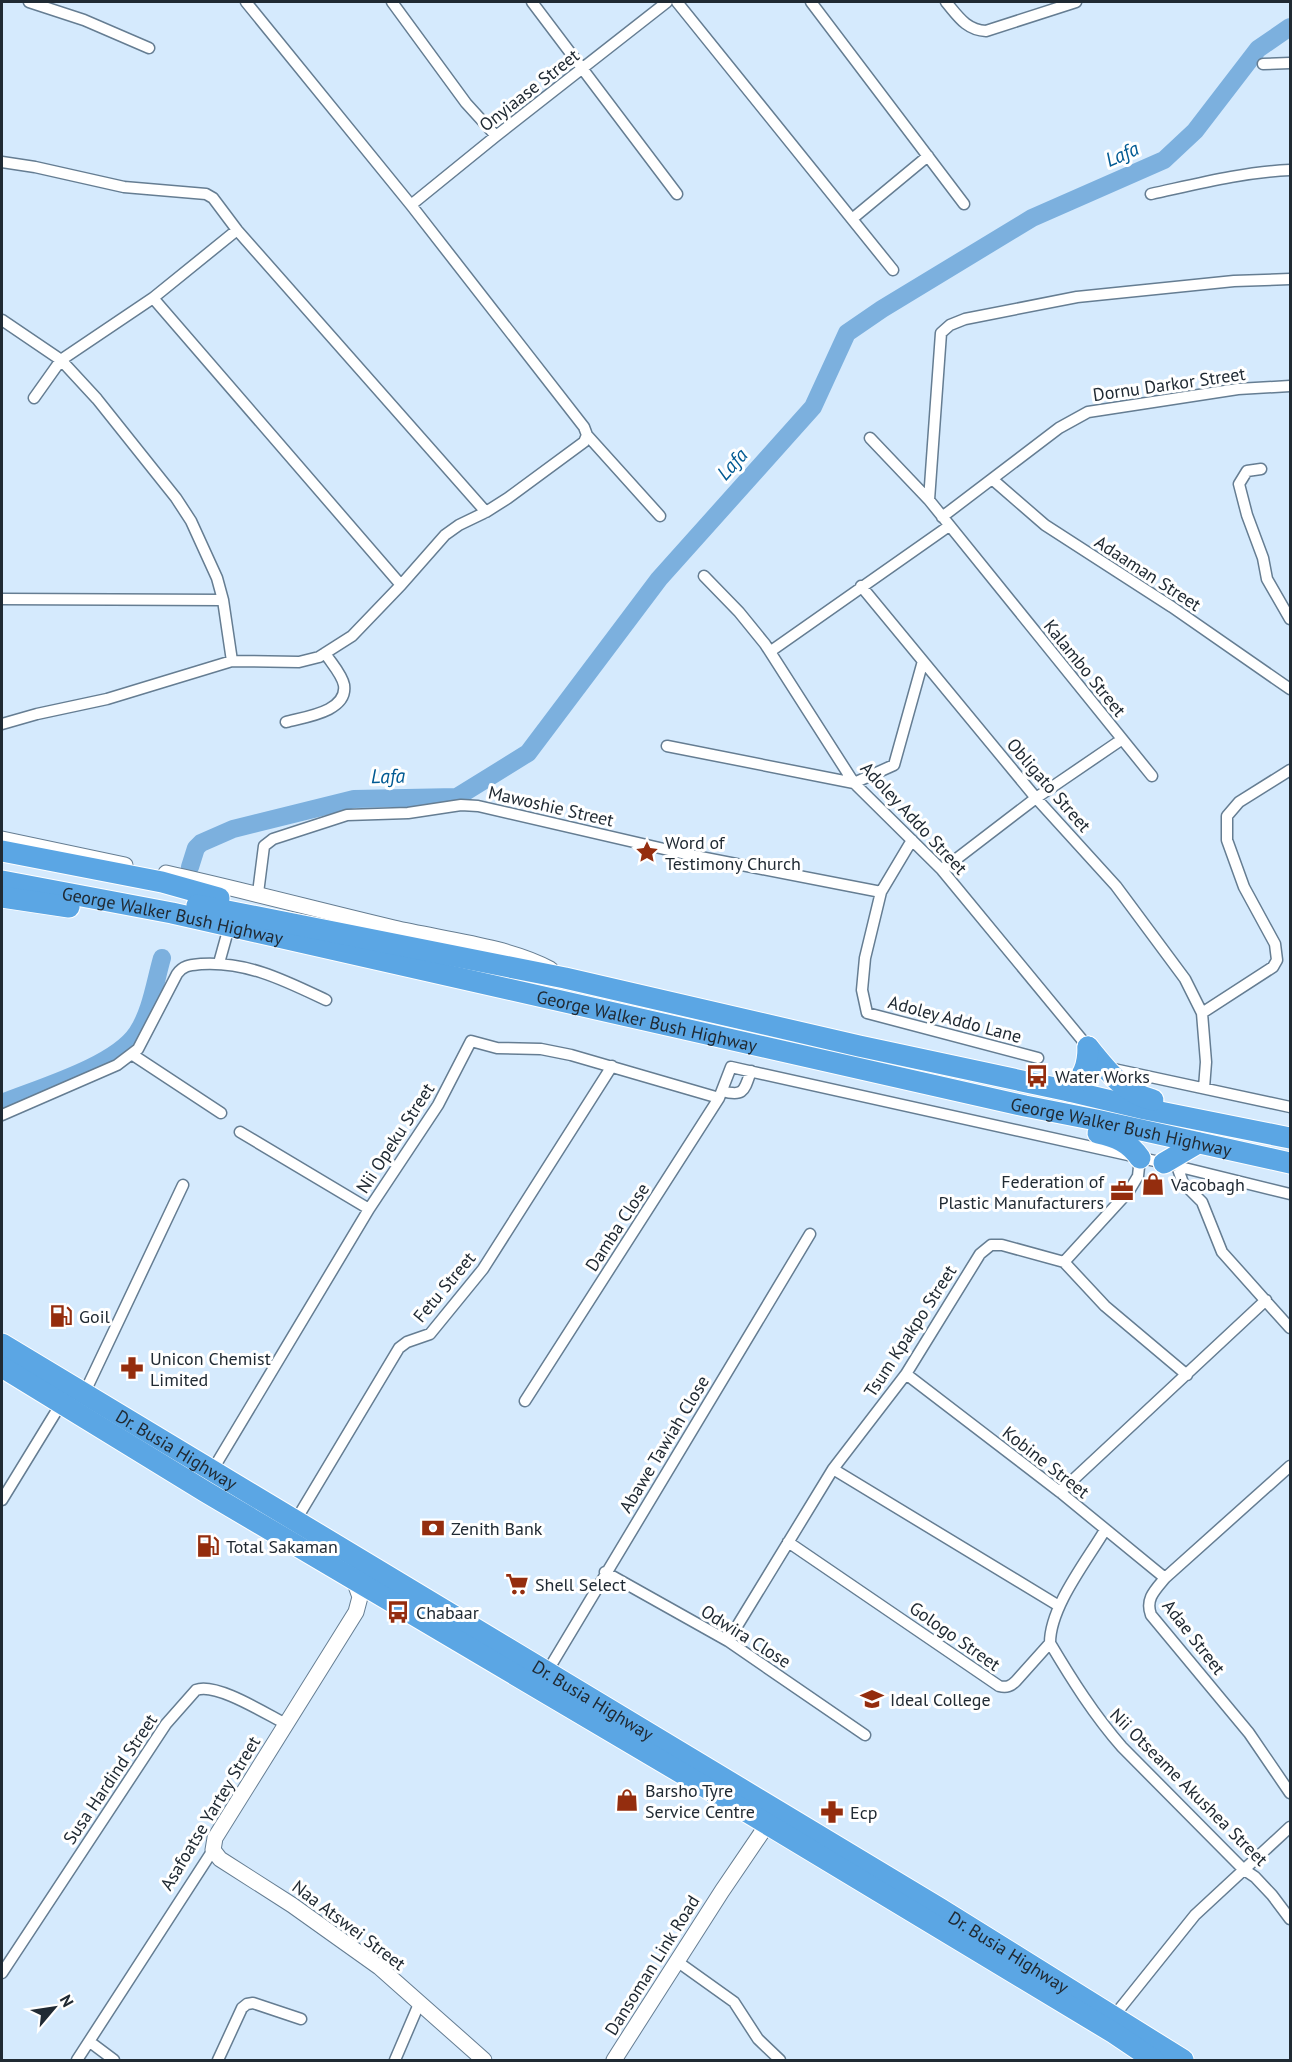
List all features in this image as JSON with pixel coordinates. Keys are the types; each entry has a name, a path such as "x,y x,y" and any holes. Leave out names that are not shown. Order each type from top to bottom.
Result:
{"highway":[{"path":"2,851 162,882 349,935"},
{"name":"George Walker Bush Highway","path":"2,867 565,978 1145,1109 1290,1136"},
{"name":"George Walker Bush Highway","path":"2,881 129,904 1024,1106 1290,1163"},
{"path":"2,897 169,923 221,925"},
{"path":"1088,1047 1113,1079 1130,1092 1147,1099 1273,1127 1290,1136"},
{"path":"1069,1090 1086,1068 1088,1047"},
{"path":"1024,1106 1050,1122 1119,1138 1130,1145 1140,1158"},
{"path":"1171,1164 1198,1143"},
{"name":"Dr. Busia Highway","path":"2,1344 547,1672 1154,2061"},
{"name":"Dr. Busia Highway","path":"6,1373 62,1402 206,1492 354,1580 767,1815 939,1908 1183,2061"}],"street":[{"path":"28,2 84,20 149,48"},
{"path":"246,2 411,205 584,427 587,435 660,516"},
{"path":"392,2 466,103 496,136"},
{"path":"532,2 677,194"},
{"name":"Onyiaase Street","path":"411,205 667,2"},
{"path":"677,2 893,270"},
{"path":"811,2 964,204"},
{"path":"946,2 964,23 975,31 986,31 1076,2"},
{"path":"1263,64 1290,63"},
{"path":"852,219 928,156"},
{"path":"2,162 35,167 124,188 206,194 213,198 237,230 486,512"},
{"path":"1151,194 1263,171 1290,170"},
{"path":"34,398 61,360 153,298 237,230"},
{"path":"929,500 941,333 950,325 1077,297 1234,281 1290,279"},
{"path":"153,298 401,585"},
{"path":"2,320 61,360 98,399 176,498 206,550 217,578 223,600 232,662"},
{"name":"Dornu Darkor Street","path":"771,651 946,521 993,479 1059,428 1088,412 1238,389 1290,386"},
{"path":"2,724 134,692 232,662 299,662 325,653 352,636 446,535 459,525 486,512 584,442 587,435"},
{"name":"Kalambo Street","path":"870,438 929,500 1121,740 1036,798 942,870"},
{"path":"1261,469 1247,471 1239,484 1247,515 1263,558 1267,579 1290,619"},
{"name":"Adaaman Street","path":"993,479 1052,530 1182,614 1290,689"},
{"name":"Adoley Addo Street","path":"704,576 739,612 771,651 854,783 942,870 1088,1047"},
{"name":"Obligato Street","path":"861,586 1036,798 1123,895 1185,979 1202,1013"},
{"path":"2,599 223,600"},
{"path":"286,722 332,709 339,702 344,693 344,684 325,653"},
{"path":"666,746 854,783 894,765 923,661"},
{"path":"1121,740 1152,776"},
{"path":"1204,1088 1206,1062 1202,1013 1273,967 1277,960 1275,944 1244,887 1227,840 1227,816 1239,802 1290,770"},
{"name":"Mawoshie Street","path":"258,893 264,846 273,839 347,815 408,813 461,805 478,806 690,855 881,891"},
{"name":"George Walker Bush Highway","path":"2,839 258,893 516,956 532,961 565,978"},
{"name":"Adoley Addo Lane","path":"912,840 881,891 865,958 862,990 867,1013 1038,1058"},
{"path":"219,963 221,925"},
{"path":"2,1115 117,1065 133,1054 146,1036 181,969 188,965 219,963 265,973 326,1000"},
{"name":"Nii Opeku Street","path":"212,1472 369,1209 438,1105 471,1041 497,1048 541,1049 721,1095"},
{"path":"133,1054 221,1113"},
{"name":"Fetu Street","path":"296,1520 399,1348 407,1342 430,1334 483,1269 612,1066"},
{"path":"1103,1066 1290,1107"},
{"name":"Damba Close","path":"525,1401 721,1095 731,1067 751,1071"},
{"path":"721,1095 740,1094 751,1071 1171,1164 1290,1194"},
{"path":"240,1132 369,1209"},
{"path":"1140,1158 1138,1176 1129,1191 1064,1262 1105,1306 1187,1375"},
{"path":"1171,1164 1183,1183 1202,1202 1222,1252 1290,1328"},
{"path":"84,1394 183,1185"},
{"name":"Abawe Tawiah Close","path":"547,1672 810,1234"},
{"name":"Tsum Kpakpo Street","path":"728,1641 833,1469 906,1374 980,1254 991,1245 1002,1245 1064,1262"},
{"path":"1059,1492 1266,1300"},
{"name":"Kobine Street","path":"906,1374 1059,1492 1165,1578"},
{"path":"2,1500 62,1402"},
{"name":"Adae Street","path":"1290,1466 1165,1578 1151,1596 1148,1606 1151,1615 1249,1733 1290,1793"},
{"path":"833,1469 1059,1606"},
{"path":"1050,1643 1052,1623 1059,1606 1105,1530"},
{"name":"Gologo Street","path":"788,1542 999,1686 1011,1686 1050,1643"},
{"name":"Odwira Close","path":"605,1572 728,1641 865,1735"},
{"name":"Asafoatse Yartey Street","path":"77,2061 213,1850 215,1838 356,1612 360,1597 354,1580"},
{"name":"Nii Otseame Akushea Street","path":"1050,1643 1103,1726 1243,1869 1255,1877 1290,1919"},
{"name":"Susa Hardind Street","path":"2,1973 166,1724 196,1690 202,1688 216,1690 286,1724"},
{"name":"Dansoman Link Road","path":"614,2061 678,1962 767,1815"},
{"path":"1114,2016 1195,1914 1290,1827"},
{"name":"Naa Atswei Street","path":"213,1850 220,1859 292,1905 379,1967 484,2061"},
{"path":"678,1962 734,2002 758,2039 780,2061"},
{"path":"218,2060 242,2008 247,2004 253,2003 301,2019"},
{"path":"395,2061 418,2004"},
{"path":"90,2042 114,2061"}],"waterway":[{"name":"Lafa","path":"190,867 196,848 201,843 233,829 354,799 457,797 528,753 659,579 813,407 847,333 882,309 1032,218 1164,160 1195,131 1258,49 1290,27"},
{"path":"2,1103 75,1075 112,1056 126,1045 137,1033 146,1016 162,958"}],"place":[{"name":"Word of Testimony Church","path":"647,852"},
{"name":"Water Works","path":"1037,1076"},
{"name":"Vacobagh","path":"1153,1184"},
{"name":"Federation of Plastic Manufacturers","path":"1122,1191"},
{"name":"Goil","path":"61,1316"},
{"name":"Unicon Chemist Limited","path":"132,1368"},
{"name":"Zenith Bank","path":"433,1528"},
{"name":"Total Sakaman","path":"208,1546"},
{"name":"Shell Select","path":"517,1584"},
{"name":"Chabaar","path":"398,1612"},
{"name":"Ideal College","path":"872,1699"},
{"name":"Barsho Tyre Service Centre","path":"627,1800"},
{"name":"Ecp","path":"832,1812"}]}
